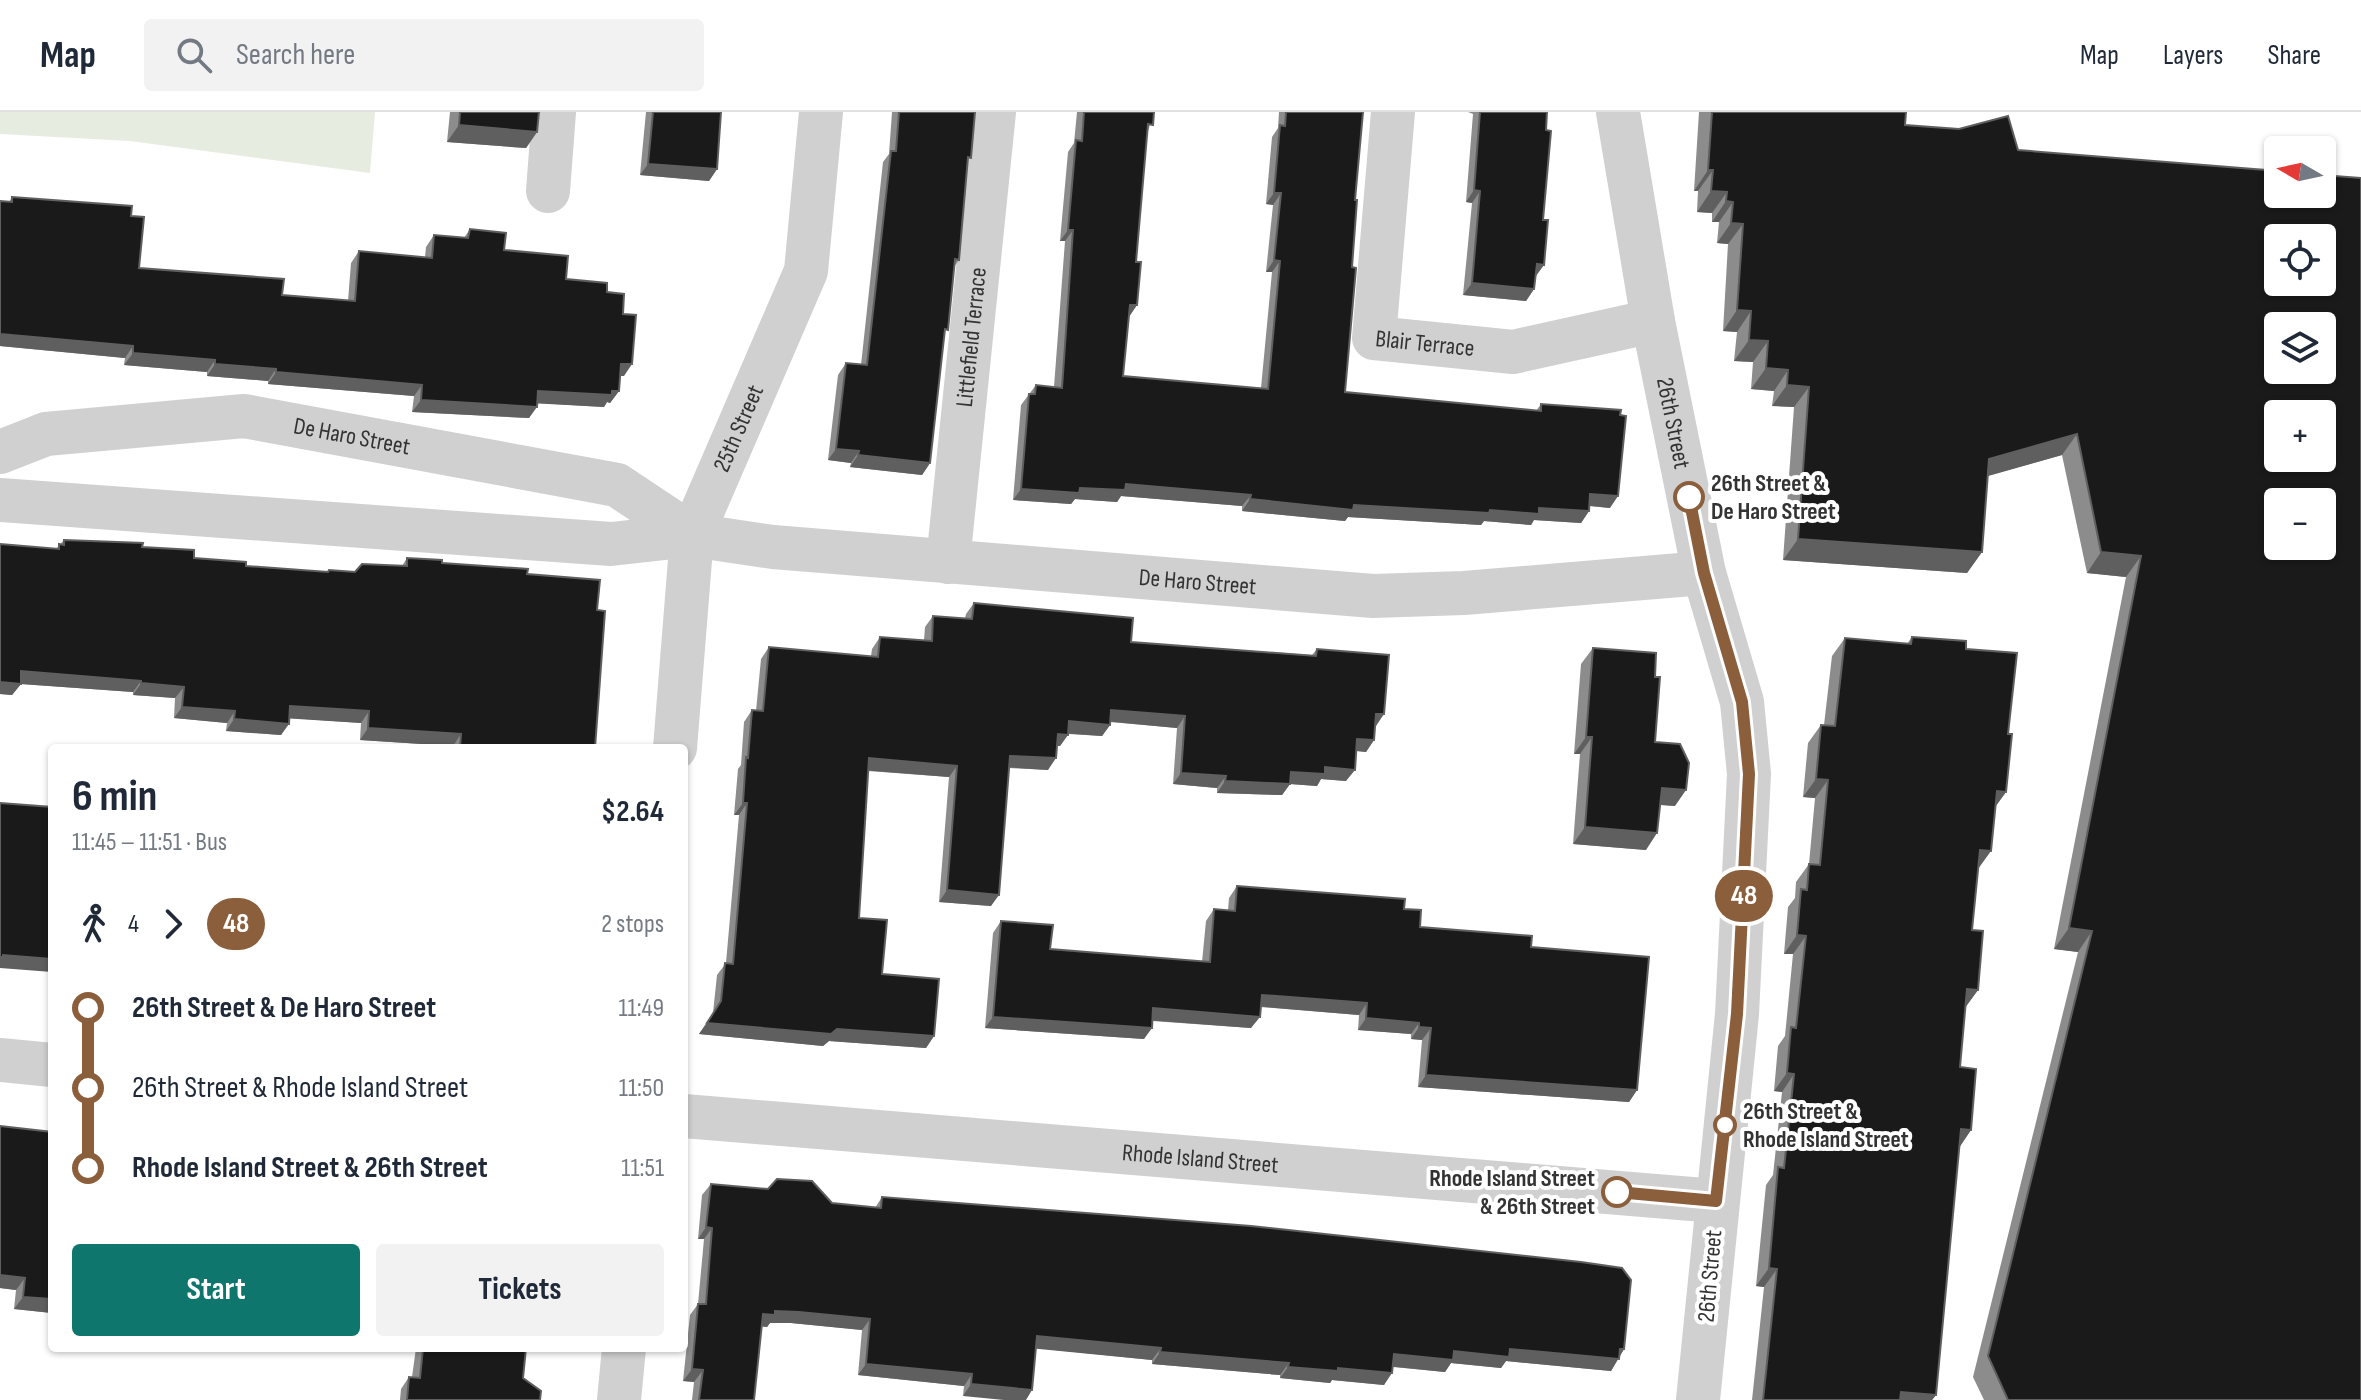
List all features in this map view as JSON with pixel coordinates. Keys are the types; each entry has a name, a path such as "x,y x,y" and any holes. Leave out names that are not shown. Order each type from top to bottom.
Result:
{"street":[{"path":"548,191 554,112"},
{"name":"25th Street","path":"675,744 692,535 806,271 821,112"},
{"name":"Littlefield Terrace","path":"948,562 994,112"},
{"name":"Blair Terrace","path":"1393,112 1374,338 1513,352 1653,321"},
{"name":"26th Street","path":"1618,112 1653,321 1704,573 1742,702 1749,774 1737,1014 1698,1400"},
{"name":"De Haro Street","path":"0,452 46,434 244,416 617,485 692,535"},
{"name":"De Haro Street","path":"0,500 611,544 692,535 773,547 1373,596 1464,593 1704,573"},
{"path":"0,1060 48,1065"},
{"name":"Rhode Island Street","path":"688,1116 1716,1201"},
{"path":"619,1400 624,1352"}],"shaded area":[{"path":"0,112 375,112 370,173 130,141 0,134"}],"building":[{"path":"460,112 539,112 537,132 459,125"},
{"path":"653,112 721,112 717,169 648,164"},
{"path":"899,112 975,112 959,260 955,259 930,463 858,455 859,451 836,449 846,363 867,365 891,151 896,151"},
{"path":"1084,112 1154,112 1153,125 1148,124 1136,262 1141,262 1137,305 1130,305 1123,376 1268,389 1280,261 1274,260 1281,193 1274,193 1280,125 1285,126 1286,112 1363,112 1355,200 1352,267 1356,268 1345,392 1541,411 1541,404 1621,410 1620,415 1626,416 1618,496 1590,494 1589,511 1539,508 1539,514 1354,505 1353,510 1250,499 1251,495 1126,484 1125,490 1080,488 1079,493 1021,489 1029,394 1035,394 1036,385 1062,388 1073,230 1068,230 1076,140 1082,141"},
{"path":"1480,112 1547,112 1546,130 1551,131 1543,220 1548,220 1544,265 1537,264 1534,289 1472,283 1480,191 1474,190"},
{"path":"1712,112 1906,112 1905,125 1959,129 2008,116 2018,150 2264,170 2264,208 2336,208 2336,176 2361,178 2361,1400 2008,1400 1988,1356 2092,931 2069,928 2141,556 2101,552 2077,434 1989,459 1982,552 1798,539 1809,387 1787,385 1788,370 1766,368 1768,341 1749,340 1751,311 1737,310 1743,224 1731,223 1733,202 1726,201 1727,192 1711,191 1713,170 1708,170"},
{"path":"12,197 132,206 131,216 144,217 139,268 284,279 282,295 355,301 359,251 432,258 434,235 468,238 470,229 506,233 504,250 568,256 566,279 607,283 607,292 624,294 623,314 636,315 632,364 621,364 619,391 612,391 612,395 538,391 537,407 421,400 422,385 276,372 276,369 215,364 215,360 133,353 133,346 0,334 0,201 12,202"},
{"path":"64,540 143,543 142,547 194,550 194,558 246,562 246,566 328,572 355,572 362,564 407,566 407,558 528,569 527,574 600,580 597,610 605,611 595,744 460,744 461,734 368,728 369,711 290,706 289,724 234,719 235,711 182,707 184,687 141,681 21,671 21,684 0,682 0,544 59,549 59,544 64,545"},
{"path":"974,603 1133,618 1131,642 1316,656 1317,649 1389,655 1384,714 1376,714 1374,740 1357,739 1355,770 1325,767 1325,774 1291,772 1290,784 1225,781 1226,776 1181,773 1185,716 1111,710 1110,725 1069,721 1068,735 1058,734 1056,758 1010,756 999,895 947,890 957,766 869,758 859,918 887,920 882,974 939,979 934,1036 837,1029 831,1034 707,1023 721,1001 725,963 733,964 747,803 743,803 746,757 752,710 763,711 769,647 878,657 880,637 932,641 933,616 972,619"},
{"path":"1912,637 1966,641 1966,649 2017,653 2008,734 2012,734 2006,792 1997,791 1991,851 1980,850 1972,930 1983,931 1978,990 1967,989 1960,1067 1976,1069 1971,1130 1961,1129 1936,1395 1901,1392 1900,1400 1763,1400 1777,1269 1769,1268 1778,1167 1784,1168 1794,1074 1787,1073 1791,1027 1796,1028 1806,936 1797,935 1801,889 1807,890 1809,864 1820,865 1828,780 1816,779 1821,725 1835,726 1845,638 1911,644"},
{"path":"1593,648 1656,653 1655,677 1660,677 1655,742 1680,744 1689,763 1686,790 1662,788 1657,833 1585,827 1592,737 1586,737"},
{"path":"0,803 48,807 48,959 0,957"},
{"path":"1237,886 1405,899 1404,909 1421,910 1420,927 1532,936 1531,947 1649,957 1637,1090 1426,1075 1431,1028 1419,1027 1419,1023 1366,1018 1367,1003 1262,995 1260,1017 1153,1008 1152,1028 993,1017 1001,921 1053,925 1050,949 1210,962 1214,909 1235,911"},
{"path":"0,1126 48,1132 48,1299 23,1297 25,1278 0,1275"},
{"path":"777,1179 812,1181 832,1203 881,1208 882,1197 1251,1226 1622,1268 1631,1280 1624,1349 1620,1349 1619,1359 1510,1349 1509,1357 1454,1351 1453,1360 1394,1354 1392,1373 1288,1367 1289,1363 1160,1352 1161,1348 1037,1336 1032,1390 971,1384 972,1374 866,1364 870,1319 775,1311 775,1315 763,1314 754,1400 699,1400 703,1370 692,1369 698,1304 706,1304 712,1228 706,1227 711,1184 768,1189"},
{"path":"423,1352 526,1352 523,1378 541,1391 540,1400 407,1400 409,1377 420,1378"}],"bus line":[{"name":"48","path":"1617,1192 1716,1201 1737,1014 1749,774 1742,702 1704,573 1689,497"}],"place":[{"name":"26th Street & De Haro Street","path":"1689,497"},
{"name":"26th Street & Rhode Island Street","path":"1725,1125"},
{"name":"Rhode Island Street & 26th Street","path":"1617,1192"}]}
